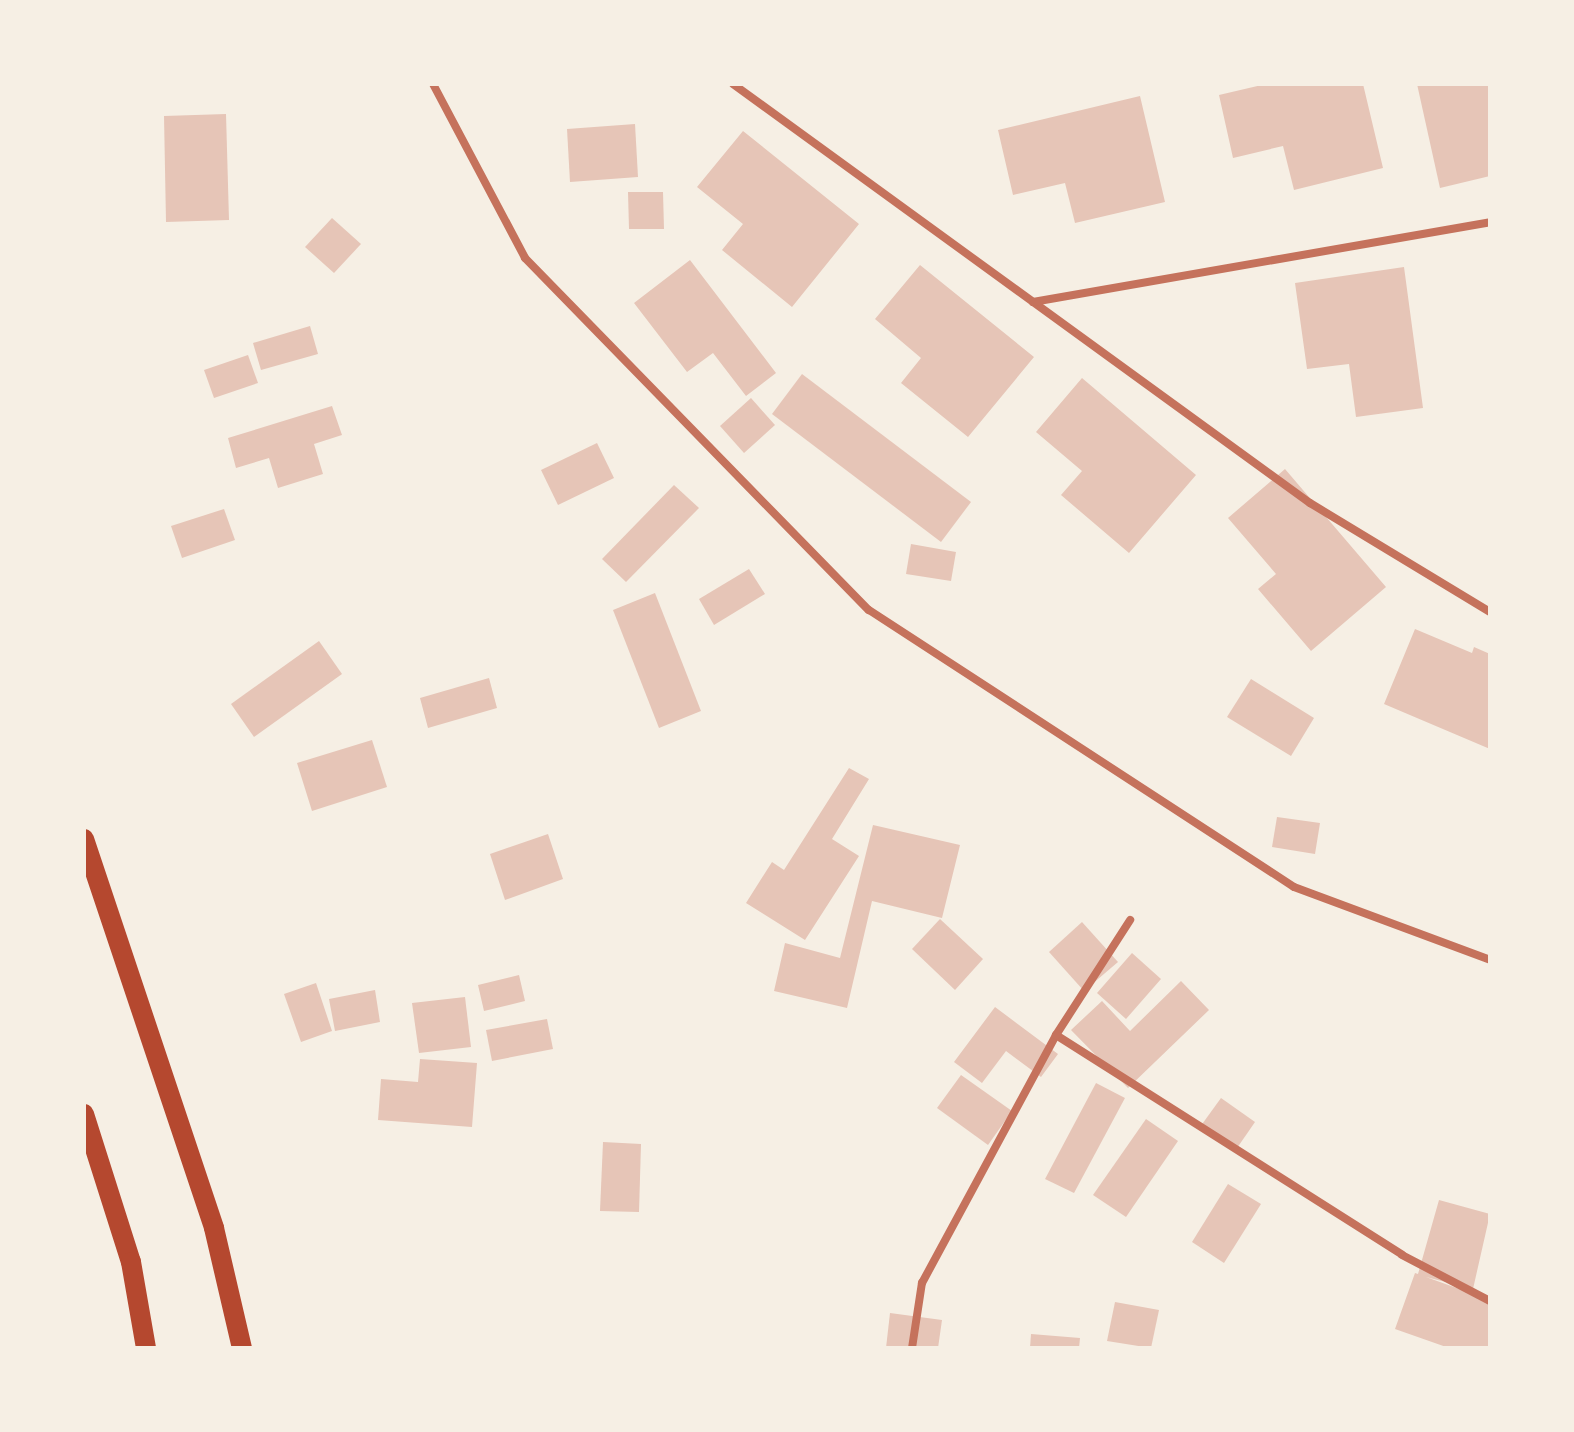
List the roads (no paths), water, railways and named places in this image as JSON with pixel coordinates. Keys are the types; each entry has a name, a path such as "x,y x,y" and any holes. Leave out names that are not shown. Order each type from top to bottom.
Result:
{"main road":[{"path":"84,839 214,1228 242,1348"},
{"path":"84,1114 131,1262 146,1348"}],"street":[{"path":"433,84 525,258 869,610 1294,887 1490,960"},
{"path":"733,84 1310,503 1490,612"},
{"path":"1033,302 1490,222"},
{"path":"912,1348 922,1283 1056,1035 1130,920"},
{"path":"1056,1035 1402,1255 1490,1301"}]}
